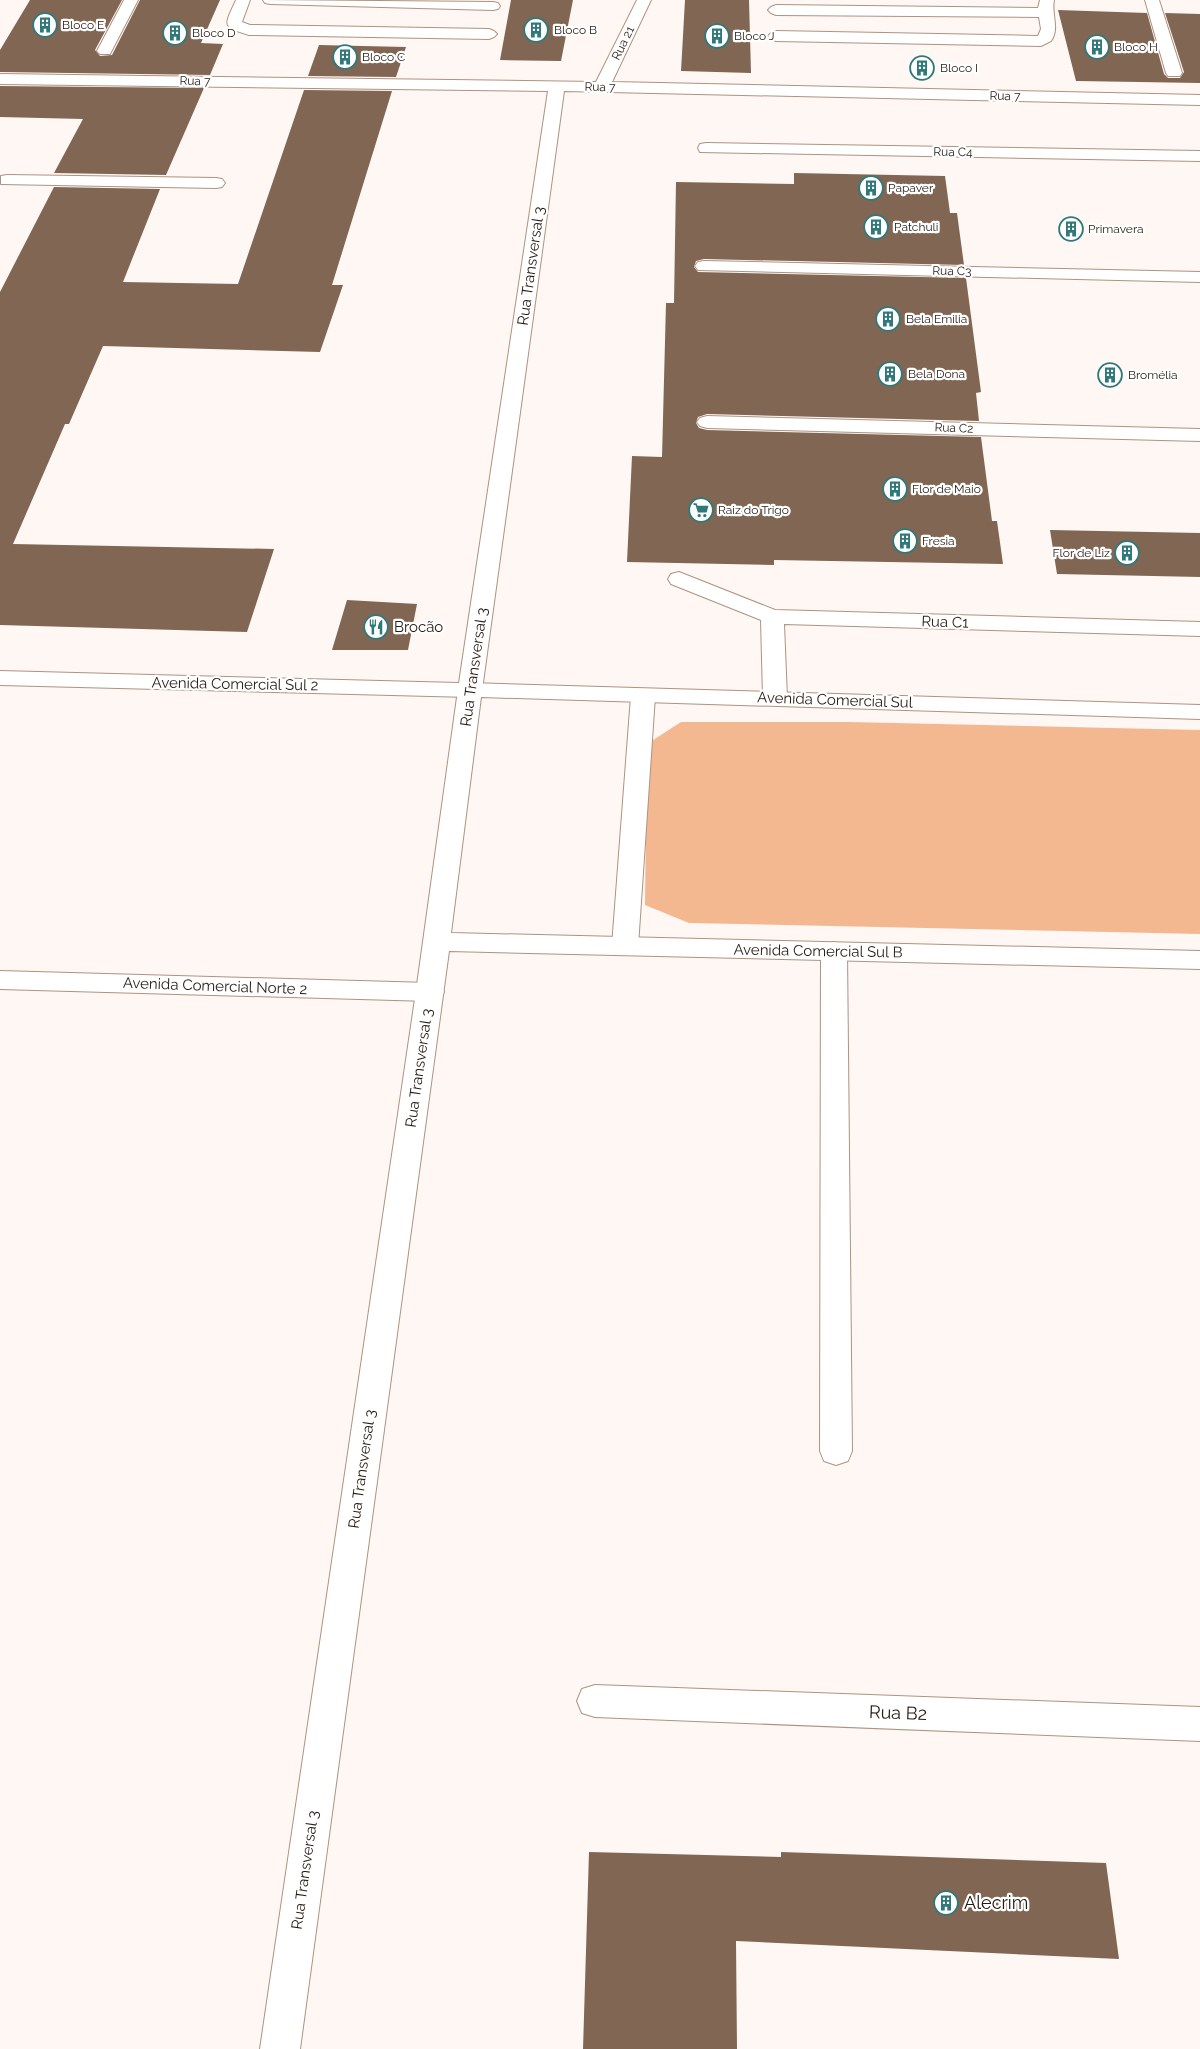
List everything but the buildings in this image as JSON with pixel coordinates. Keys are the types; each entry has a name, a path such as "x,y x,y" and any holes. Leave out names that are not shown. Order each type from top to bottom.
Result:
{"street":[{"path":"105,51 131,0"},
{"path":"242,0 234,26 249,30 489,34"},
{"path":"270,0 493,6"},
{"name":"Rua 21","path":"602,87 644,0"},
{"path":"1152,0 1174,73"},
{"path":"776,10 1046,7 1049,35 1048,38 1042,41 776,36"},
{"name":"Rua 7","path":"0,79 557,86 1200,100"},
{"name":"Rua Transversal 3","path":"280,2049 430,992 470,690 557,86"},
{"name":"Rua C4","path":"706,148 1200,156"},
{"path":"7,180 216,183"},
{"name":"Rua C3","path":"704,266 1200,277"},
{"name":"Rua C2","path":"707,422 1200,435"},
{"path":"679,579 772,617 775,698"},
{"name":"Rua C1","path":"772,617 1200,630"},
{"name":"Avenida Comercial Sul 2","path":"0,678 470,690"},
{"name":"Avenida Comercial Sul","path":"470,690 1200,712"},
{"path":"625,946 643,696"},
{"name":"Avenida Comercial Sul B","path":"436,942 1200,960"},
{"path":"834,951 836,1451"},
{"name":"Avenida Comercial Norte 2","path":"0,980 430,992"},
{"name":"Rua B2","path":"596,1701 1200,1724"}],"shaded area":[{"path":"681,722 849,722 1200,730 1200,934 689,923 645,905 647,744"}],"place":[{"name":"Bloco E","path":"45,25"},
{"name":"Bloco B","path":"536,30"},
{"name":"Bloco D","path":"175,33"},
{"name":"Bloco J","path":"717,36"},
{"name":"Bloco H","path":"1097,47"},
{"name":"Bloco C","path":"345,57"},
{"name":"Bloco I","path":"922,68"},
{"name":"Papaver","path":"871,188"},
{"name":"Patchuli","path":"876,227"},
{"name":"Primavera","path":"1071,229"},
{"name":"Bela Emilia","path":"888,319"},
{"name":"Bela Dona","path":"890,374"},
{"name":"Bromélia","path":"1110,375"},
{"name":"Flor de Maio","path":"895,489"},
{"name":"Raiz do Trigo","path":"701,510"},
{"name":"Fresia","path":"905,541"},
{"name":"Flor de Liz","path":"1127,553"},
{"name":"Brocão","path":"376,627"},
{"name":"Alecrim","path":"946,1903"}]}
